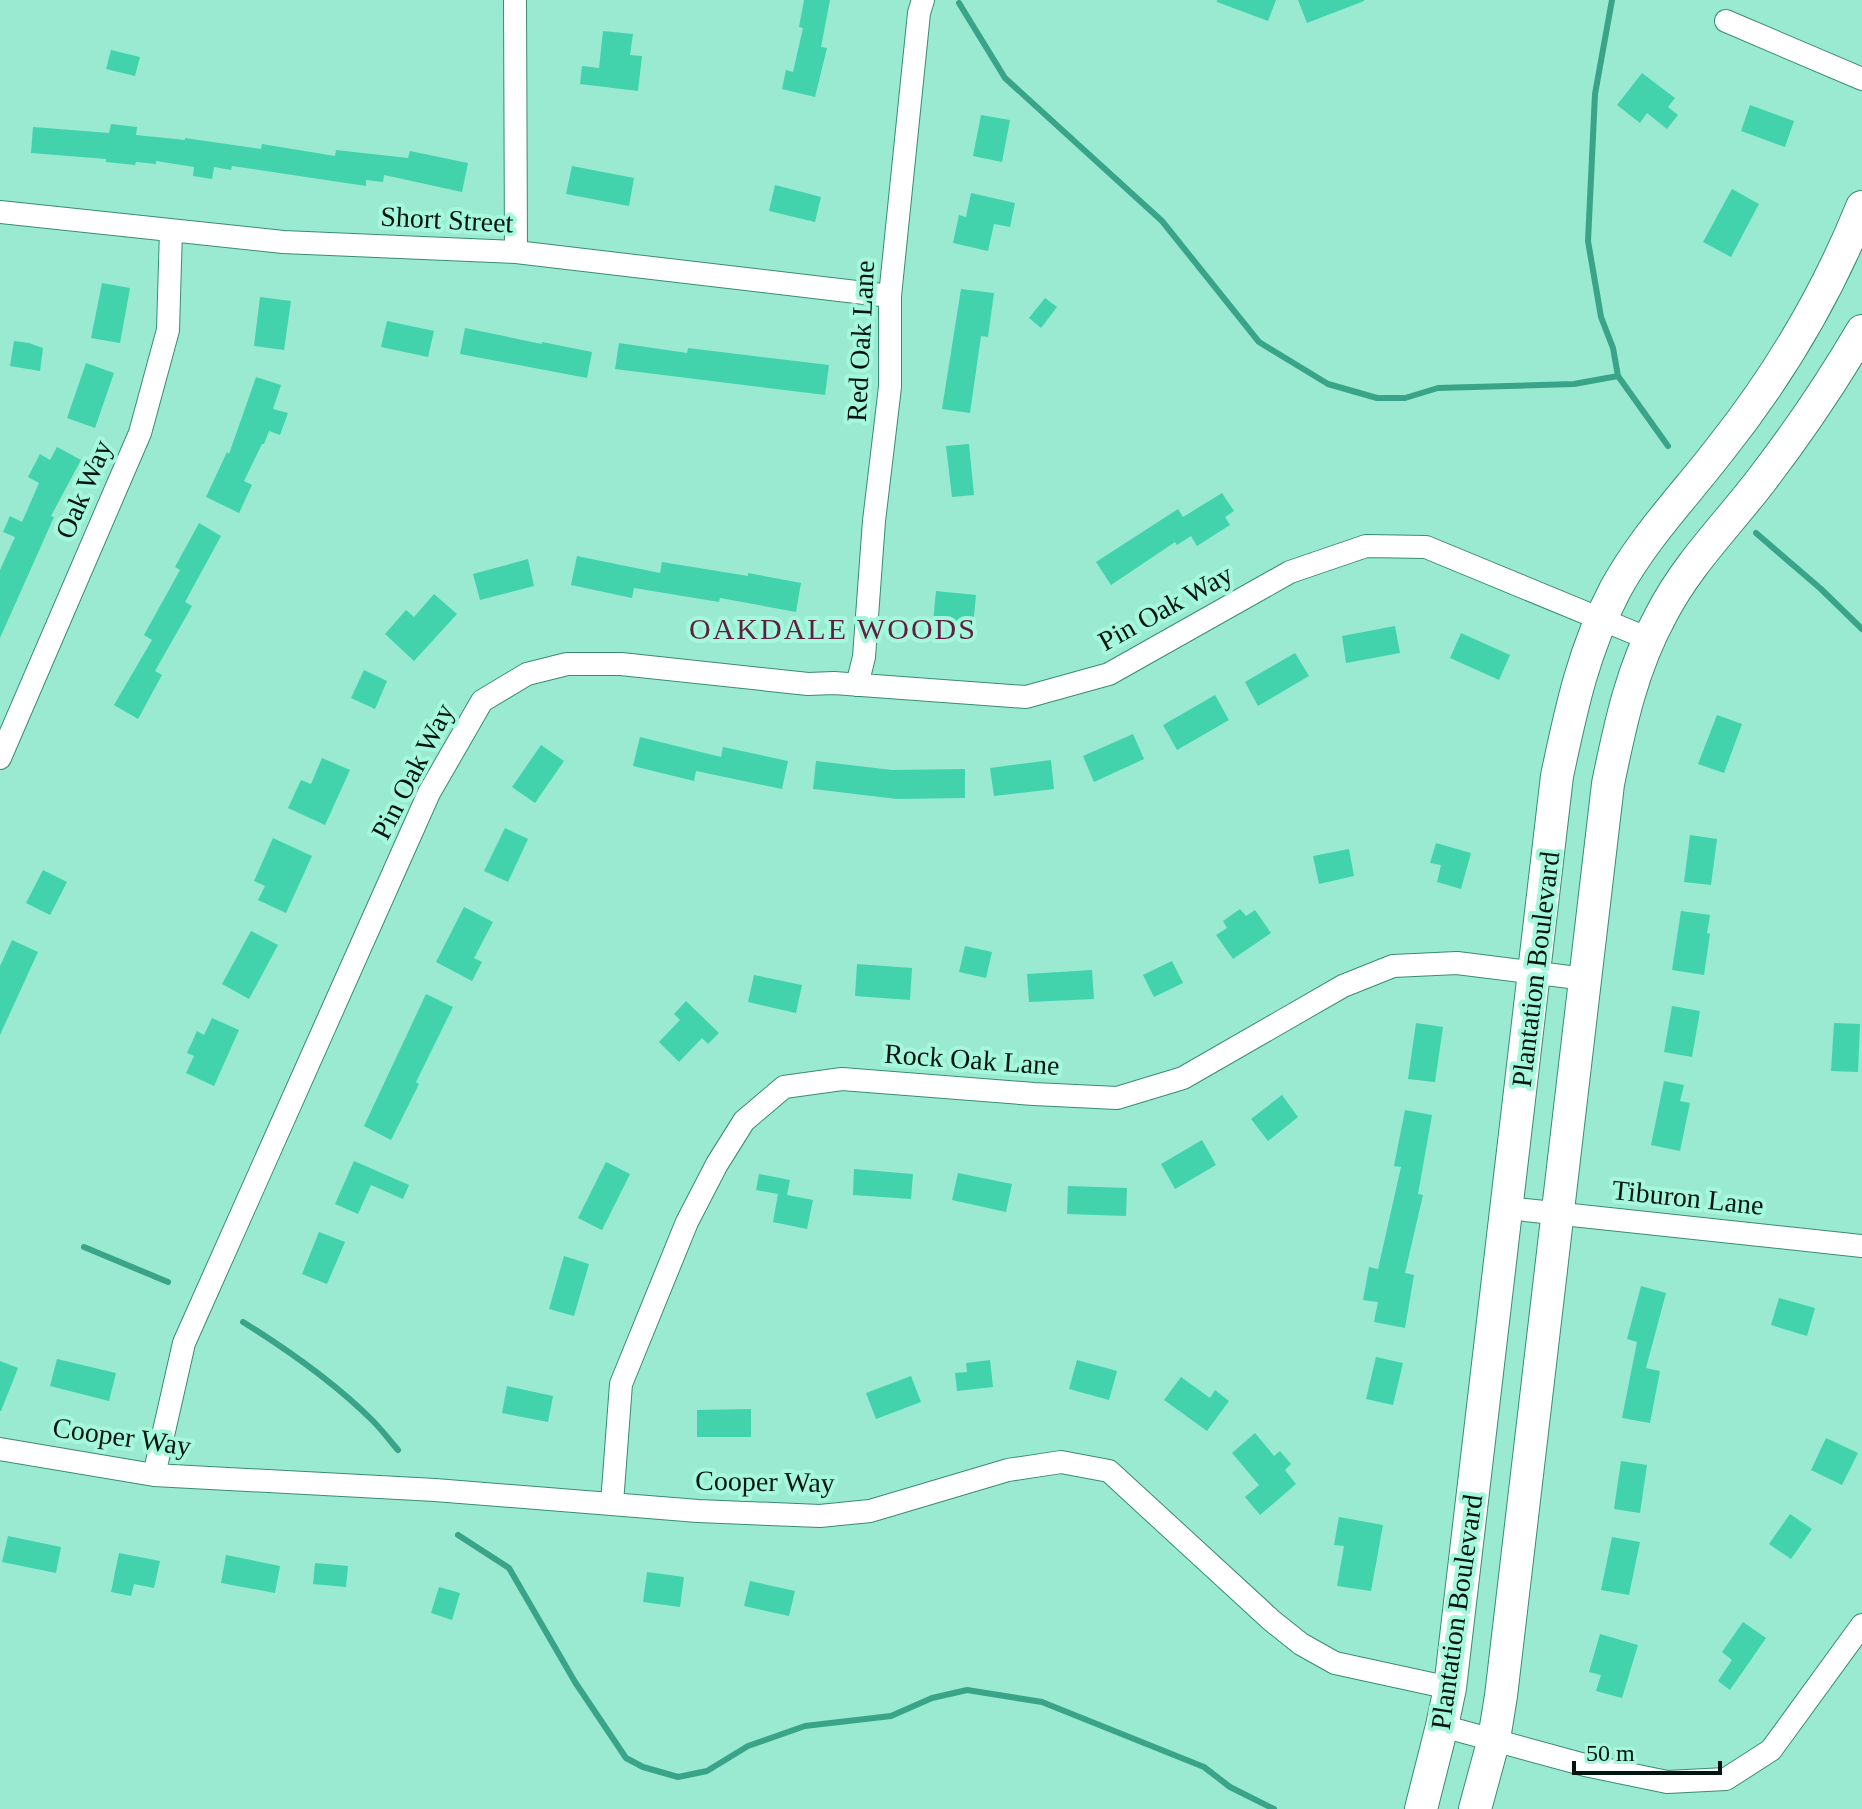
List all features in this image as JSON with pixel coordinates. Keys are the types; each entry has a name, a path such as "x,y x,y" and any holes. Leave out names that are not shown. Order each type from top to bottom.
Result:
{"street":[{"path":"515,0 516,252"},
{"name":"Red Oak Lane","path":"857,685 864,657 874,521 890,387 890,296 919,13 923,0"},
{"path":"1726,21 1862,79"},
{"name":"Plantation Boulevard","path":"1421,1809 1450,1688 1557,776 1573,698 1585,660 1616,589 1676,502 1721,448 1780,368 1818,303 1862,207"},
{"name":"Short Street","path":"0,212 283,242 516,252 890,296"},
{"name":"Oak Way","path":"0,758 140,433 168,330 171,230"},
{"name":"Plantation Boulevard","path":"1475,1809 1494,1739 1503,1680 1608,784 1623,711 1649,639 1677,588 1814,408 1862,331"},
{"name":"Pin Oak Way","path":"154,1475 184,1343 429,793 482,701 527,674 567,664 621,664 808,684 834,683 1026,697 1109,674 1290,572 1366,546 1426,547 1649,639"},
{"name":"Rock Oak Lane","path":"612,1503 621,1384 687,1222 744,1121 784,1087 842,1079 1117,1098 1183,1078 1329,993 1393,966 1457,963 1586,979"},
{"name":"Tiburon Lane","path":"1507,1208 1862,1246"},
{"name":"Cooper Way","path":"0,1449 154,1475 372,1486 698,1511 820,1516 870,1511 1008,1470 1061,1462 1109,1471 1301,1644 1335,1663 1450,1688"},
{"path":"1442,1726 1585,1765 1667,1782 1726,1779 1771,1750 1862,1625"}],"building":[{"path":"804,0 830,0 821,47 827,48 815,97 782,89 786,70 793,72 803,28 799,27"},
{"path":"1217,0 1276,0 1268,21"},
{"path":"1298,0 1364,0 1364,1 1307,23"},
{"path":"603,31 633,34 630,55 642,56 638,91 580,84 582,66 599,68"},
{"path":"111,50 140,57 135,76 106,69"},
{"path":"1642,73 1675,98 1668,107 1678,115 1667,129 1647,113 1640,123 1617,105"},
{"path":"1750,105 1794,121 1785,147 1741,131"},
{"path":"981,115 1010,120 1002,162 973,156"},
{"path":"111,124 137,127 136,135 185,138 261,149 262,144 335,156 336,150 408,158 410,151 468,163 462,192 384,175 383,182 366,180 366,186 232,166 231,170 214,167 212,179 193,176 194,167 156,161 156,164 136,162 135,165 106,162 106,159 31,153 33,127 109,133"},
{"path":"572,166 634,178 629,206 566,194"},
{"path":"775,185 821,197 815,222 769,211"},
{"path":"1732,189 1759,204 1731,257 1703,242"},
{"path":"971,193 1015,203 1010,227 994,224 988,251 953,243 959,215 966,217"},
{"path":"102,283 130,288 120,343 91,338"},
{"path":"961,289 994,293 988,337 981,336 970,413 942,409"},
{"path":"260,297 291,301 284,350 254,346"},
{"path":"1045,298 1057,307 1041,328 1029,318"},
{"path":"387,321 434,331 428,357 381,347"},
{"path":"465,328 592,352 587,378 460,354"},
{"path":"14,341 43,348 40,371 10,366"},
{"path":"619,343 687,353 688,348 829,365 825,395 615,369"},
{"path":"86,363 114,373 95,428 67,418"},
{"path":"256,377 281,385 273,409 288,413 280,435 269,431 262,444 244,481 252,485 239,513 206,497 227,452 229,454"},
{"path":"969,444 974,495 952,497 946,446"},
{"path":"57,447 81,460 51,516 54,517 0,638 0,570 15,537 3,532 10,516 22,522 39,483 28,477 40,454 50,460"},
{"path":"1222,493 1234,511 1225,517 1230,525 1197,546 1191,536 1177,545 1175,542 1111,585 1096,562 1178,509 1183,517"},
{"path":"199,523 221,536 185,602 192,606 155,671 162,675 138,719 114,705 152,640 144,635 180,570 175,567"},
{"path":"577,556 660,573 662,562 801,583 796,612 720,598 719,602 634,588 632,598 571,585"},
{"path":"528,559 534,586 480,600 473,574"},
{"path":"936,591 976,595 973,626 933,622"},
{"path":"434,594 457,614 414,661 385,634 406,610 414,617"},
{"path":"1395,626 1400,653 1346,663 1342,636"},
{"path":"1461,633 1510,655 1499,680 1450,658"},
{"path":"1295,653 1309,676 1258,706 1245,682"},
{"path":"364,670 387,681 375,709 351,698"},
{"path":"1215,695 1229,720 1177,750 1163,725"},
{"path":"1717,715 1742,724 1724,773 1698,764"},
{"path":"1133,734 1144,759 1094,782 1083,756"},
{"path":"640,737 721,757 723,747 788,761 782,789 696,771 694,781 633,766"},
{"path":"541,745 564,761 535,803 512,787"},
{"path":"322,758 350,770 325,825 288,808 301,780 311,784"},
{"path":"1051,760 1054,789 994,796 990,768"},
{"path":"816,761 892,770 965,769 965,798 897,799 813,789"},
{"path":"505,828 528,839 508,882 484,871"},
{"path":"1690,835 1717,839 1711,885 1684,882"},
{"path":"273,838 312,856 286,913 258,900 265,886 254,881"},
{"path":"1436,843 1471,853 1461,889 1437,882 1441,865 1430,863"},
{"path":"1349,849 1354,876 1319,884 1313,856"},
{"path":"43,870 67,882 50,915 26,903"},
{"path":"464,907 493,922 474,958 482,962 472,981 436,962"},
{"path":"1240,909 1246,916 1255,910 1271,933 1233,959 1216,935 1227,928 1223,921"},
{"path":"1681,911 1710,915 1704,975 1672,970"},
{"path":"251,931 278,945 249,999 222,984"},
{"path":"12,940 38,952 0,1035 0,966"},
{"path":"965,946 992,952 986,978 959,972"},
{"path":"1172,961 1183,983 1154,997 1143,975"},
{"path":"857,964 912,968 910,1000 855,996"},
{"path":"1092,970 1094,999 1029,1002 1027,974"},
{"path":"754,975 802,985 796,1013 748,1002"},
{"path":"426,994 453,1007 391,1140 364,1126"},
{"path":"686,1001 719,1033 708,1044 702,1038 679,1062 659,1042 680,1020 674,1014"},
{"path":"1672,1006 1700,1011 1692,1057 1664,1052"},
{"path":"212,1018 239,1030 214,1086 186,1073 194,1056 187,1053 197,1031 204,1035"},
{"path":"1416,1023 1443,1027 1435,1082 1408,1079"},
{"path":"1834,1023 1860,1024 1858,1072 1831,1071"},
{"path":"1664,1081 1684,1085 1680,1101 1690,1103 1680,1151 1651,1145"},
{"path":"1282,1095 1298,1117 1268,1141 1251,1119"},
{"path":"1405,1110 1432,1115 1418,1194 1423,1195 1405,1273 1414,1275 1405,1328 1374,1322 1378,1302 1363,1300 1369,1267 1378,1269 1401,1167 1394,1166"},
{"path":"1202,1140 1216,1165 1175,1189 1161,1164"},
{"path":"354,1161 409,1185 403,1199 371,1185 358,1214 335,1204"},
{"path":"606,1162 630,1174 602,1230 578,1218"},
{"path":"854,1169 913,1174 911,1199 853,1195"},
{"path":"958,1173 1012,1184 1006,1212 952,1200"},
{"path":"759,1174 790,1180 787,1195 813,1200 807,1229 773,1222 778,1194 756,1190"},
{"path":"1068,1186 1127,1188 1126,1216 1067,1214"},
{"path":"319,1232 345,1242 327,1284 302,1274"},
{"path":"564,1256 589,1264 574,1316 549,1309"},
{"path":"1641,1286 1666,1293 1646,1368 1660,1371 1650,1423 1622,1418 1637,1342 1627,1339"},
{"path":"1779,1298 1815,1308 1807,1336 1771,1325"},
{"path":"1376,1357 1403,1363 1393,1405 1366,1399"},
{"path":"57,1359 116,1373 109,1401 50,1386"},
{"path":"990,1360 993,1387 957,1391 955,1373 967,1372 966,1363"},
{"path":"1077,1360 1117,1371 1109,1400 1069,1389"},
{"path":"0,1361 18,1368 1,1411 0,1411"},
{"path":"911,1376 921,1402 876,1419 866,1393"},
{"path":"1181,1377 1210,1398 1215,1390 1229,1401 1207,1431 1164,1400"},
{"path":"507,1386 553,1396 548,1422 502,1413"},
{"path":"751,1409 751,1437 697,1437 697,1410"},
{"path":"1255,1433 1274,1456 1280,1451 1291,1464 1285,1470 1296,1484 1260,1515 1245,1497 1259,1485 1232,1453"},
{"path":"1826,1438 1858,1453 1842,1485 1811,1470"},
{"path":"1621,1461 1647,1465 1640,1513 1614,1509"},
{"path":"1790,1514 1812,1529 1791,1559 1769,1544"},
{"path":"1339,1517 1383,1525 1371,1591 1337,1586 1344,1546 1334,1545"},
{"path":"8,1536 61,1547 56,1573 2,1562"},
{"path":"1612,1537 1640,1542 1629,1595 1601,1590"},
{"path":"119,1553 160,1561 154,1588 134,1584 131,1596 111,1592"},
{"path":"226,1555 280,1566 275,1593 221,1583"},
{"path":"315,1563 348,1566 346,1587 313,1584"},
{"path":"647,1572 684,1577 680,1607 643,1602"},
{"path":"750,1581 795,1591 789,1616 744,1606"},
{"path":"439,1587 460,1593 452,1620 431,1613"},
{"path":"1743,1622 1766,1638 1730,1690 1718,1681 1732,1660 1722,1652"},
{"path":"1600,1634 1638,1645 1622,1698 1596,1691 1601,1675 1589,1672"}],"waterway":[{"path":"1612,0 1595,94 1588,241 1601,317 1613,348 1618,376 1668,446"},
{"path":"959,3 1005,78 1162,221 1259,342 1328,384 1377,398 1405,398 1438,388 1574,384 1618,376"},
{"path":"1756,533 1862,629"},
{"path":"84,1247 168,1282"},
{"path":"243,1322 343,1393 398,1450"},
{"path":"458,1535 509,1568 575,1682 626,1758 643,1767 678,1777 707,1771 748,1746 805,1726 891,1716 932,1698 967,1690 1042,1702 1204,1767 1230,1787 1274,1809"}],"district":[{"name":"OAKDALE WOODS","path":"833,629"}]}
